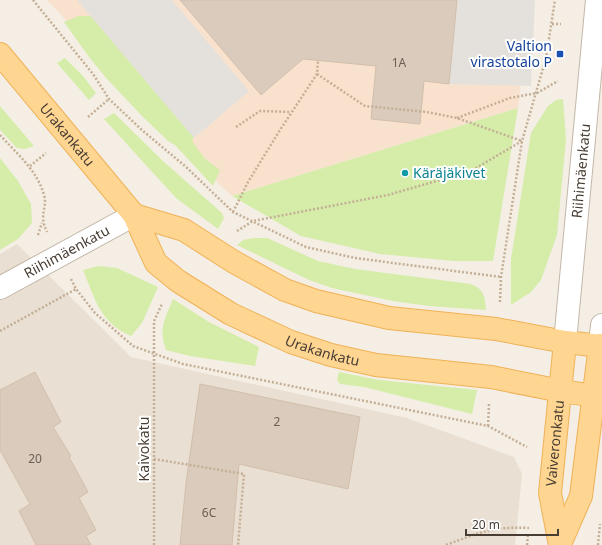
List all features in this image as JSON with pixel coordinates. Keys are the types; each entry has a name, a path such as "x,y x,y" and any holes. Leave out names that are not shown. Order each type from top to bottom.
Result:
{"main road":[{"name":"Urakankatu","path":"0,54 134,215 156,263 178,281 205,299 261,329 330,355 376,365 491,376 561,391 598,396"},
{"path":"134,215 184,230 234,262 285,290 316,301 389,318 496,329 565,342 601,339"},
{"name":"Vaiveronkatu","path":"560,544 581,496 598,396 601,339"},
{"name":"Vaiveronkatu","path":"560,544 550,493 565,342"}],"street":[{"name":"Riihimäenkatu","path":"565,342 597,0"},
{"name":"Riihimäenkatu","path":"0,288 134,215"}],"path":[{"path":"33,0 93,74 109,99 143,131 185,166 233,212 306,247 355,258 501,277"},
{"path":"496,329 501,277 522,141 537,93 552,24 555,0"},
{"path":"552,24 561,24"},
{"path":"233,212 248,182 317,74 318,61"},
{"path":"317,74 365,106 427,112 457,118 522,141"},
{"path":"457,118 510,98 537,93 558,81"},
{"path":"236,127 260,111 292,112"},
{"path":"253,222 388,195 471,171 522,141"},
{"path":"0,331 76,289"},
{"name":"Kaivokatu","path":"154,353 154,545"},
{"path":"488,426 491,376"},
{"path":"154,459 244,474 238,545"},
{"path":"446,545 484,531 502,527 529,528"}],"shaded area":[{"path":"47,0 531,0 518,108 232,196"},
{"path":"77,0 172,0 249,91 194,138"},
{"path":"457,0 535,0 531,86 449,84"},
{"path":"17,244 131,357 407,418 514,457 522,474 515,545 0,545 0,254"}],"green space":[{"path":"79,16 91,16 178,119 198,129 192,141 205,159 220,170 213,186 175,145 168,141 142,116 107,79 89,57 64,22"},
{"path":"65,58 83,76 96,93 89,100 57,63"},
{"path":"563,99 566,139 557,235 541,280 531,292 511,305 511,259 531,133 548,106 556,100"},
{"path":"0,106 34,146 25,149 17,148 0,130"},
{"path":"518,108 493,261 454,261 380,254 301,236 232,196"},
{"path":"114,113 164,162 222,213 224,218 218,229 176,198 104,119"},
{"path":"0,158 18,181 31,204 32,223 18,239 0,250"},
{"path":"267,238 318,261 355,269 471,284 479,288 483,294 486,310 429,306 393,301 332,288 309,280 237,245 243,240"},
{"path":"98,266 117,268 158,287 142,323 131,336 121,331 105,317 95,300 83,270"},
{"path":"173,299 209,322 259,347 255,366 190,356 166,350 163,329 165,318"},
{"path":"339,372 379,380 477,390 472,414 364,387 340,384 337,380"}],"building":[{"path":"180,0 457,0 449,84 424,81 420,124 371,119 376,66 303,59 261,95"},
{"path":"35,372 61,422 53,427 71,456 69,457 88,492 79,498 96,530 86,536 91,545 36,545 19,511 30,504 0,450 0,390"},
{"path":"200,384 360,417 348,489 239,464 232,545 180,545 186,483"}],"place":[{"name":"Valtion virastotalo P","path":"560,54"},
{"name":"Käräjäkivet","path":"405,173"}]}
